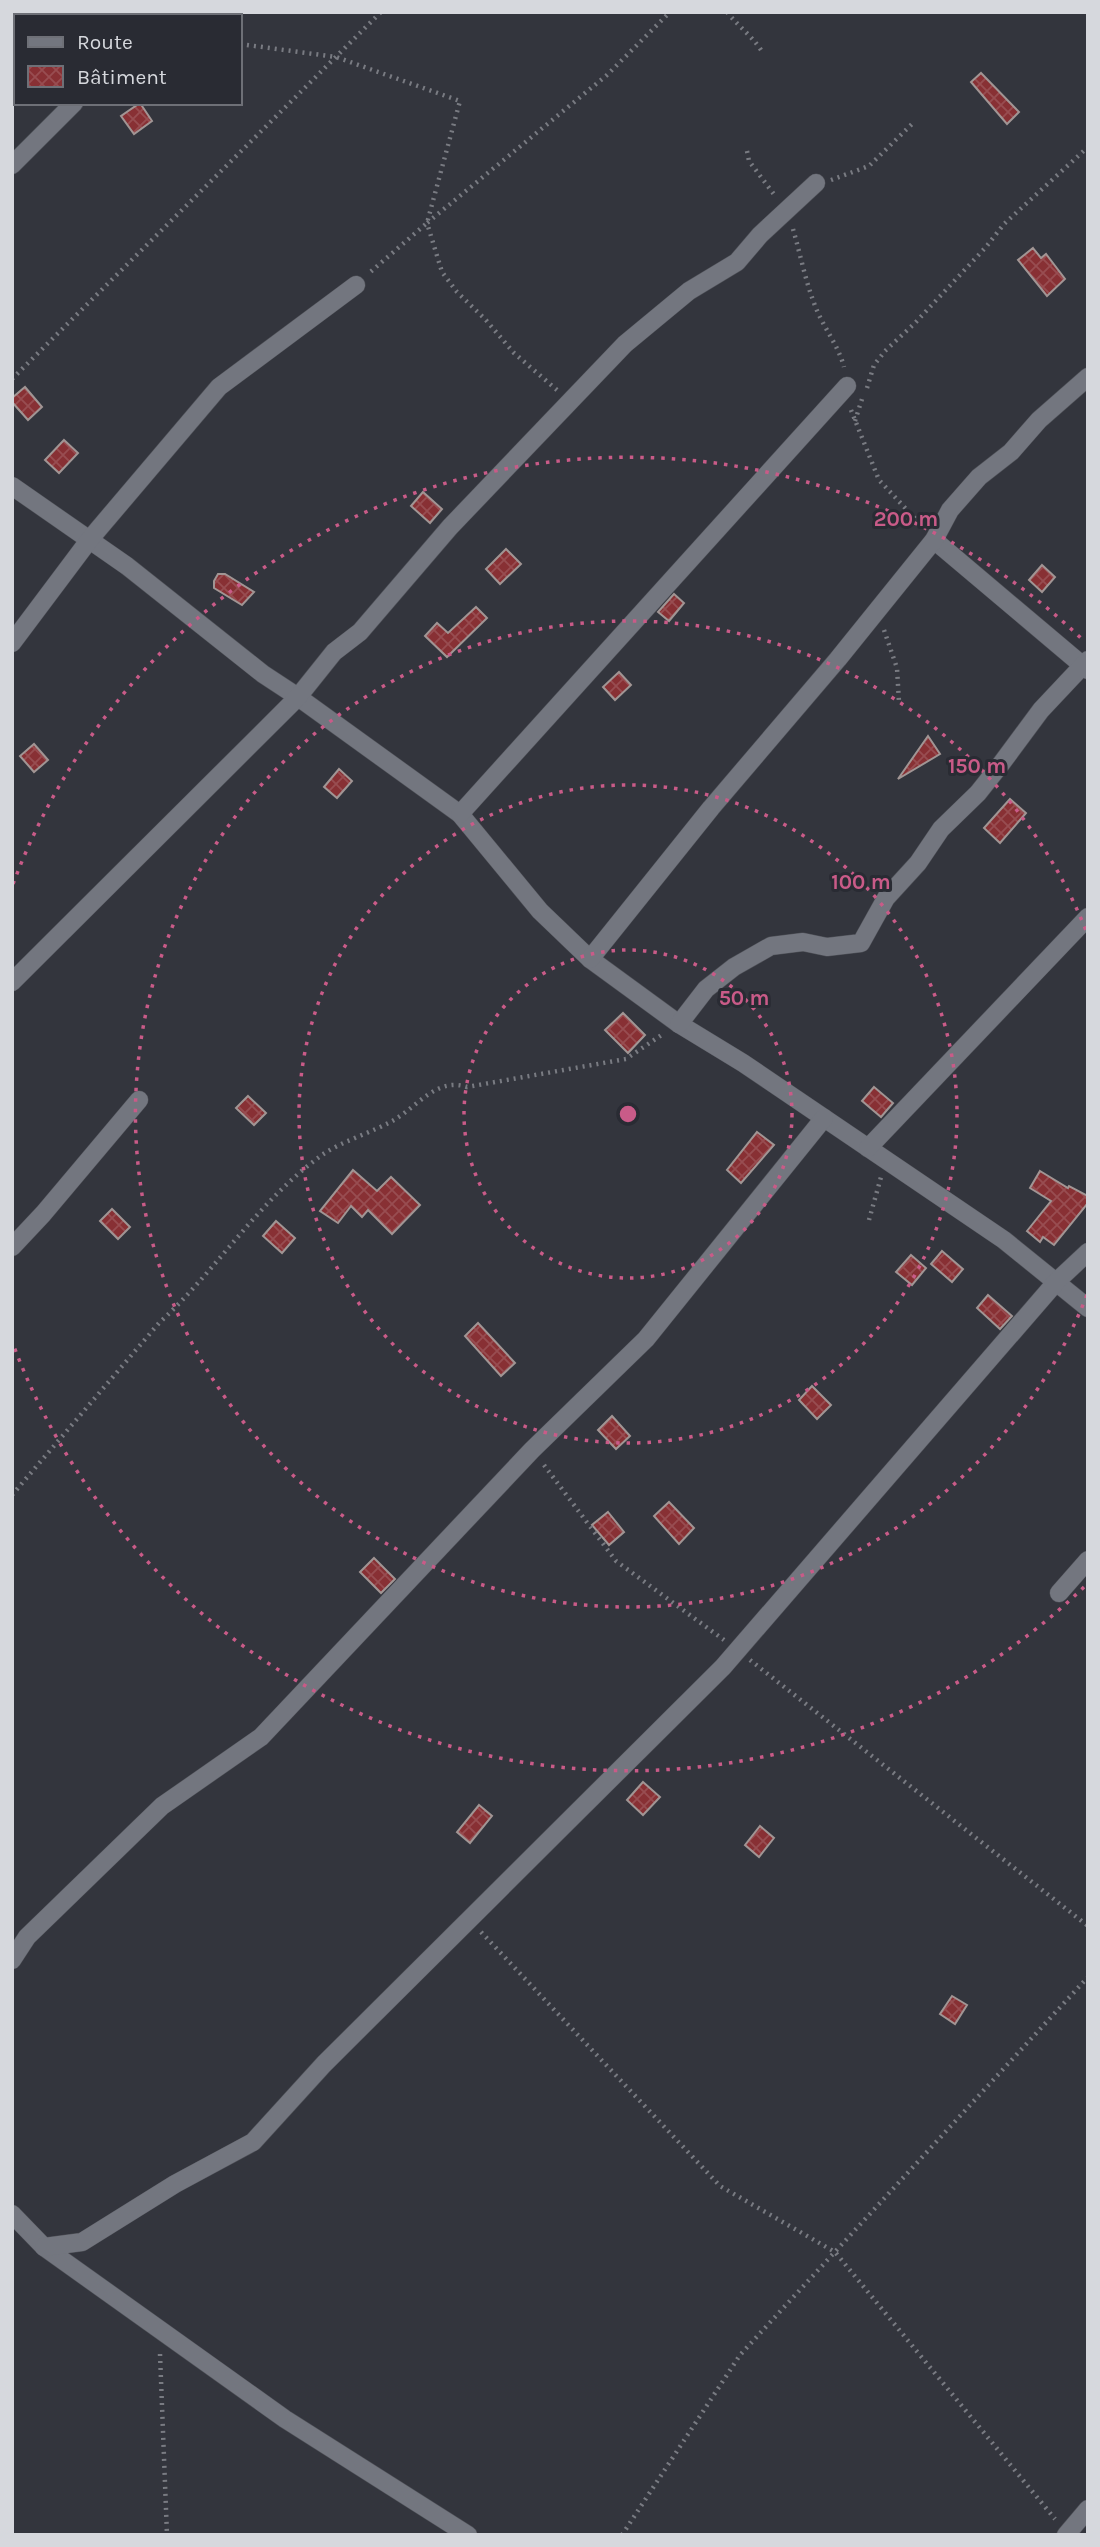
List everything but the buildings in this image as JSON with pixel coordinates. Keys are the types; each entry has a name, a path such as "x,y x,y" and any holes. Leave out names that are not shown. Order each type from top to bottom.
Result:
{"street":[{"path":"12,165 72,105"},
{"path":"12,982 298,697 334,652 360,632 450,527 625,344 689,291 737,262 760,235 816,183"},
{"path":"12,643 90,539 219,387 356,285"},
{"path":"590,959 711,808 838,659 934,540 950,510 979,477 1011,452 1039,420 1088,377"},
{"path":"460,814 848,386"},
{"path":"12,486 90,539 263,674 460,814 540,911 590,959 679,1024 824,1118 1003,1240 1088,1308"},
{"path":"679,1024 706,989 734,967 771,946 803,942 827,947 861,943 886,898 918,863 942,829 993,774 1041,710 1086,665 934,540"},
{"path":"868,1148 1088,916"},
{"path":"12,1247 139,1100"},
{"path":"12,1959 27,1937 162,1806 261,1737 532,1450 646,1339 824,1118"},
{"path":"44,2246 82,2242 175,2184 253,2142 324,2064 738,1650 1057,1282 1088,1252"},
{"path":"1059,1593 1088,1560"},
{"path":"12,2214 44,2246 285,2419 468,2535"},
{"path":"1066,2534 1088,2509"}],"path":[{"path":"12,379 381,12"},
{"path":"356,285 607,75 670,12"},
{"path":"727,12 740,29 752,36 761,50"},
{"path":"242,44 336,57 460,102 428,223 442,272 514,353 544,377 569,404"},
{"path":"816,183 844,177 869,166 912,124"},
{"path":"855,422 874,365 885,351 923,315 1003,224 1088,147"},
{"path":"747,151 749,161 787,210 814,304 839,350 855,422 879,480 934,540"},
{"path":"877,609 897,667 899,702"},
{"path":"12,1495 159,1323 186,1298 292,1180 324,1154 395,1119 438,1088 454,1083 467,1087 626,1059 679,1024"},
{"path":"869,1220 875,1192 888,1161"},
{"path":"532,1450 616,1561 738,1650 1088,1926"},
{"path":"469,1919 720,2186 835,2252 1066,2534"},
{"path":"622,2535 740,2355 1088,1977"},
{"path":"159,2329 167,2535"}]}
